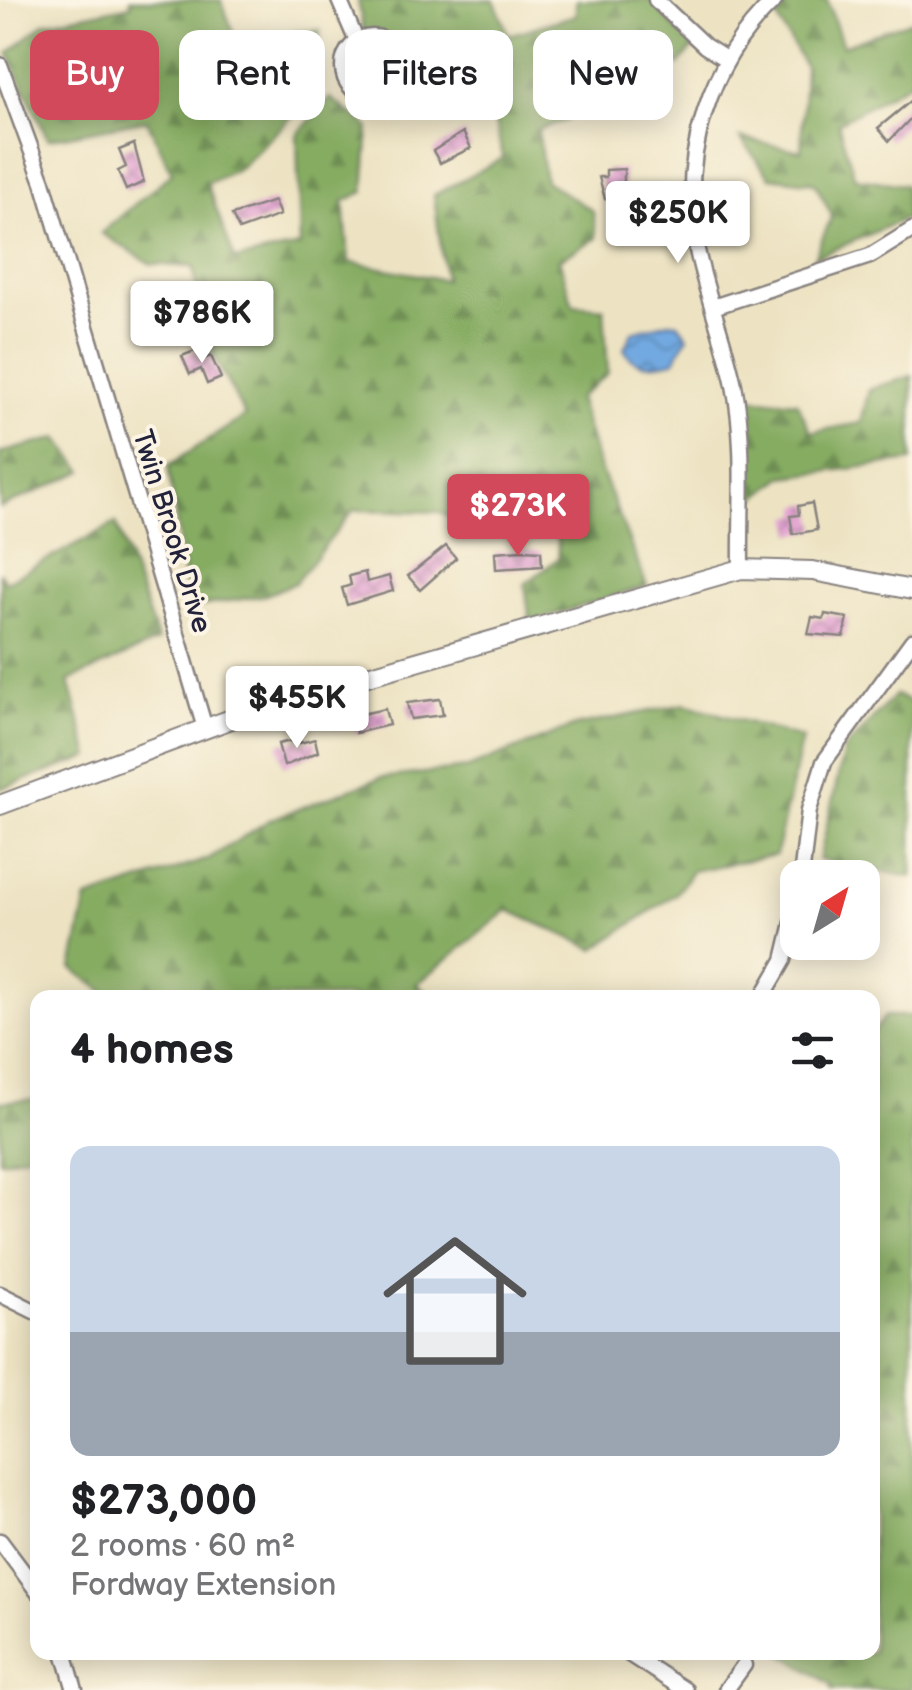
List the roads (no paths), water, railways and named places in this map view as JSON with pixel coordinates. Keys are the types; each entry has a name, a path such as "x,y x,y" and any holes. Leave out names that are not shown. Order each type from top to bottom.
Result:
{"street":[{"path":"339,0 352,30"},
{"path":"656,0 705,46 727,60"},
{"path":"741,569 736,402 695,241 692,180 706,105 727,60 776,0"},
{"path":"376,38 398,51 402,76 390,92 365,96 346,81 343,62 357,42 376,38"},
{"name":"Twin Brook Drive","path":"0,65 43,182 204,725"},
{"path":"712,307 870,256 912,230"},
{"path":"0,805 204,725 741,569 813,572 912,590"},
{"path":"803,860 809,810 824,762 912,641"},
{"path":"767,990 784,960"},
{"path":"0,1294 30,1309"},
{"path":"0,1541 30,1581"},
{"path":"67,1660 76,1690"},
{"path":"638,1660 685,1690"},
{"path":"726,1690 744,1665"}],"water":[{"path":"678,323 688,336 674,361 646,364 629,356 624,349 632,332"}]}
